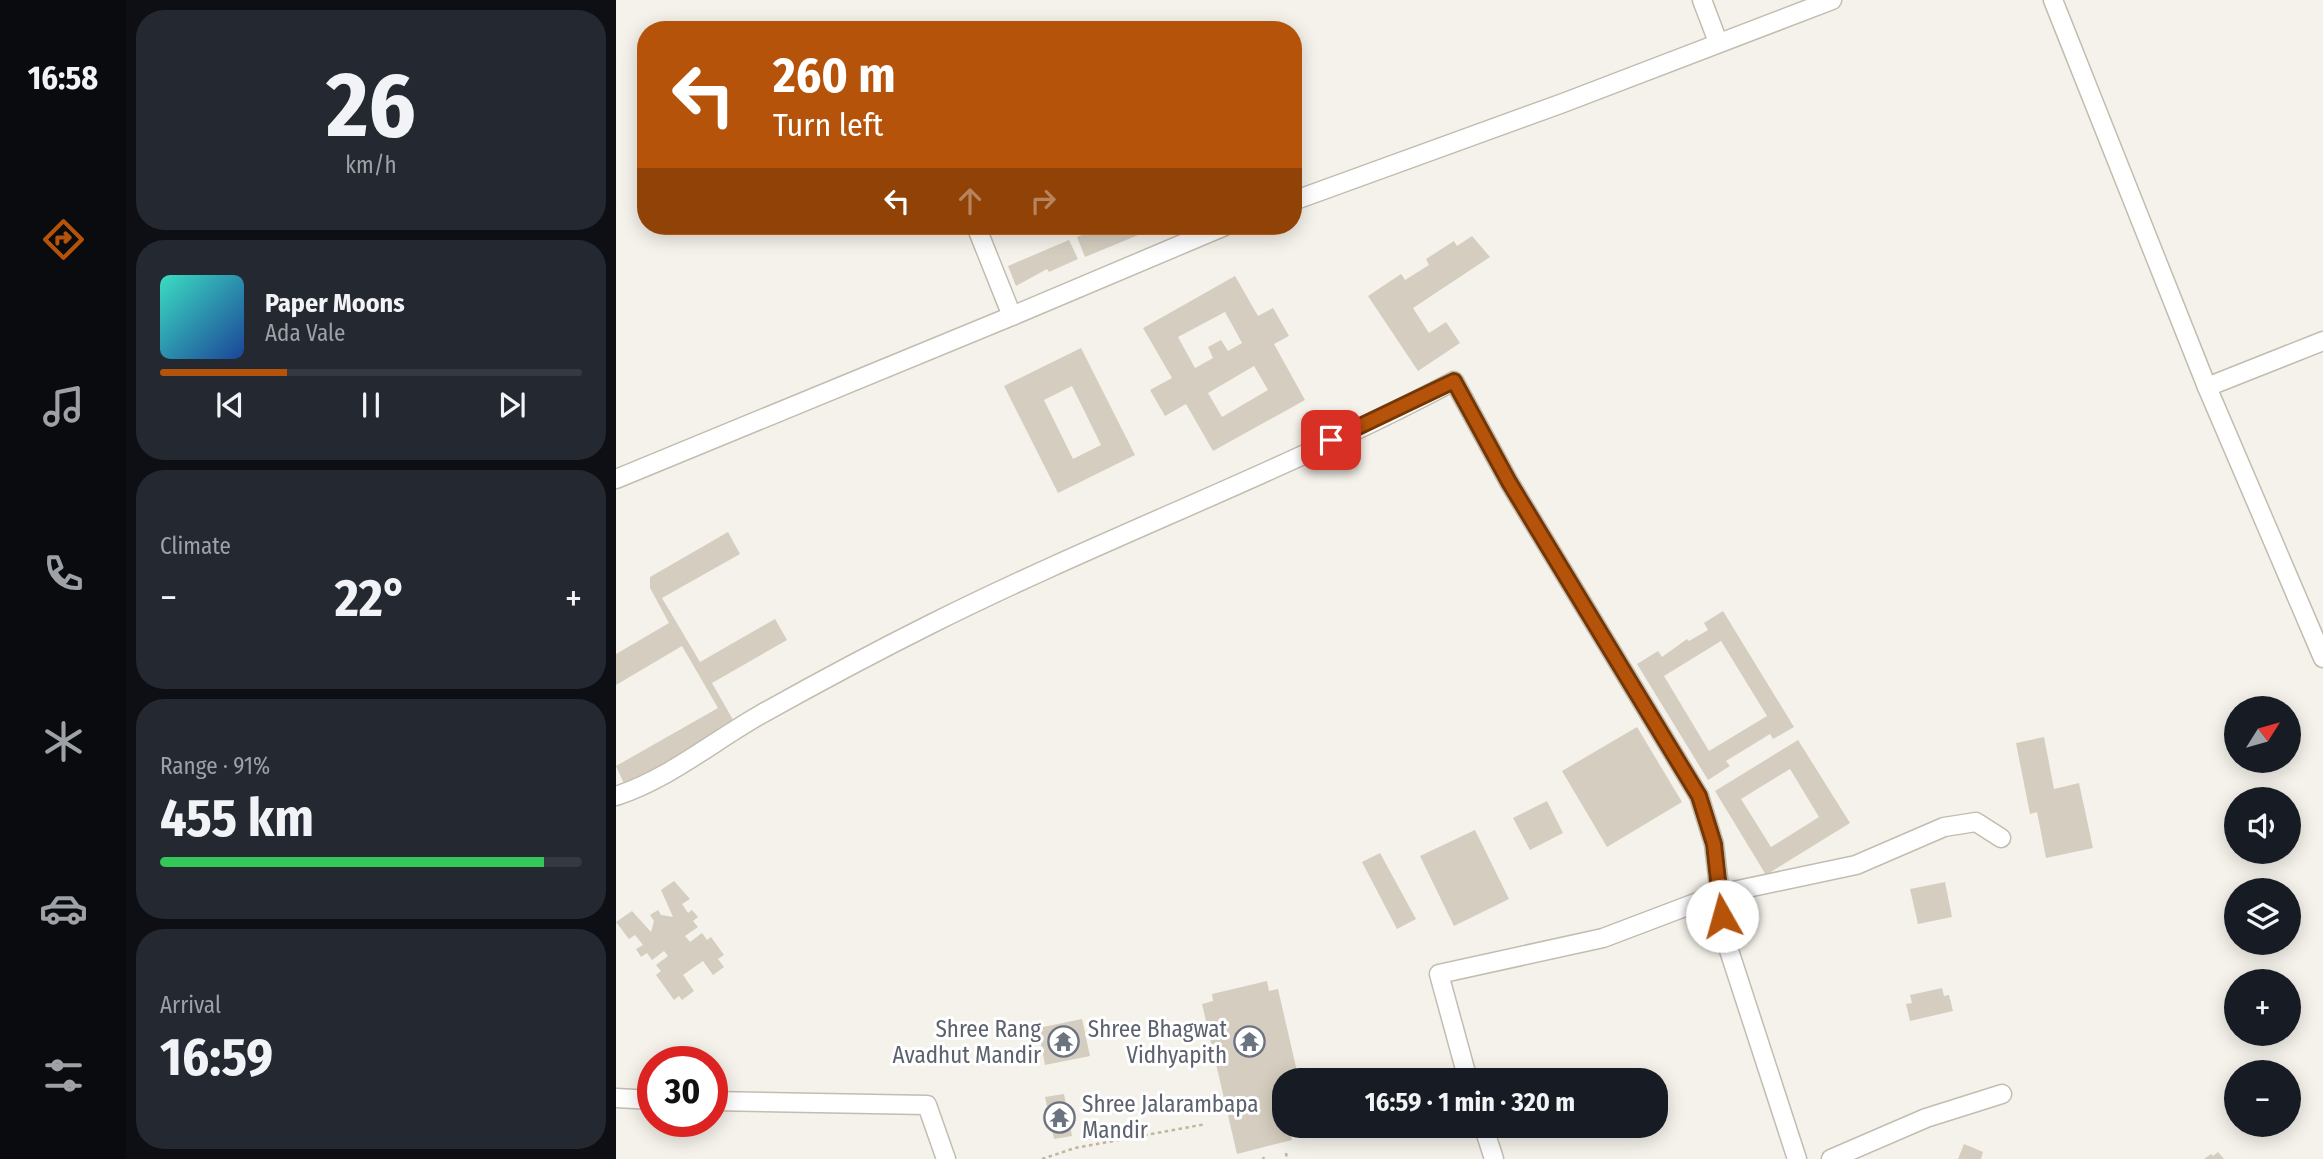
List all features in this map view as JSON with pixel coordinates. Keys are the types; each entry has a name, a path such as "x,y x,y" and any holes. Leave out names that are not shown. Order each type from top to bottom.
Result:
{"street":[{"path":"1702,0 1718,42"},
{"path":"1302,198 1563,103 1832,0"},
{"path":"2053,0 2207,387 2323,657"},
{"path":"980,235 1012,316"},
{"path":"616,479 1204,235"},
{"path":"2207,387 2323,341"},
{"path":"616,796 647,786 758,716 931,624 1112,538 1405,408 1454,381 1509,482 1699,796 1714,844 1725,938 1797,1159"},
{"path":"1465,1068 1439,974 1603,939 1719,894 1856,865 1944,827 1976,822 2001,838"},
{"path":"1831,1159 1926,1118 2002,1094"},
{"path":"616,1098 637,1099"},
{"path":"728,1101 927,1104 946,1159"},
{"path":"1487,1138 1494,1159"}],"path":[{"path":"1042,1159 1075,1148 1206,1124"},
{"path":"1286,1153 1287,1159"}],"building":[{"path":"1082,235 1138,235 1085,257 1077,237"},
{"path":"1472,236 1490,257 1413,308 1429,333 1446,322 1460,343 1418,371 1368,296 1401,274 1405,280 1429,265 1426,259 1454,241 1457,246"},
{"path":"1069,240 1078,259 1049,272 1047,269 1016,286 1008,266"},
{"path":"1235,276 1258,316 1273,308 1289,336 1274,344 1305,400 1213,451 1186,404 1165,416 1150,390 1172,378 1143,328","holes":["1225,312 1242,343 1228,351 1221,340 1208,347 1213,358 1195,368 1178,337","1254,366 1268,390 1222,417 1208,393"]},
{"path":"1081,348 1135,455 1058,493 1004,386","holes":["1072,386 1101,445 1073,459 1044,400"]},
{"path":"728,532 740,554 662,598 700,662 775,619 787,640 712,683 736,725 626,788 616,766 718,708 682,646 616,685 616,654 669,623 650,588 650,577"},
{"path":"1723,611 1794,727 1773,739 1770,734 1726,761 1730,766 1708,780 1637,664 1658,651 1662,657 1687,639 1689,641 1708,630 1704,623","holes":["1721,641 1767,716 1709,751 1664,676"]},
{"path":"1637,727 1682,802 1607,847 1562,771"},
{"path":"2044,737 2054,789 2079,783 2093,848 2046,858 2037,812 2030,814 2016,743"},
{"path":"1798,740 1850,823 1766,875 1715,791","holes":["1790,769 1819,817 1771,847 1741,799"]},
{"path":"1547,801 1563,833 1530,850 1513,818"},
{"path":"1475,830 1509,899 1454,926 1420,856"},
{"path":"1380,853 1416,919 1397,929 1362,862"},
{"path":"674,881 690,899 682,904 688,913 692,910 698,917 693,921 698,927 685,936 690,942 702,933 707,940 711,937 724,955 718,959 724,967 713,975 703,961 683,975 694,991 682,1000 679,996 674,1000 656,975 661,971 656,965 668,956 664,951 652,960 647,953 641,957 636,949 643,945 635,935 629,939 616,922 632,911 651,932 654,921 650,915 658,910 661,915 673,917 661,890"},
{"path":"1945,882 1952,917 1918,924 1910,889"},
{"name":"Shree Bhagwat Vidhyapith","path":"1267,981 1269,991 1278,989 1296,1068 1272,1068 1272,1138 1292,1140 1237,1154 1202,1004 1213,1001 1212,994"},
{"path":"1942,988 1944,996 1949,995 1953,1011 1910,1021 1906,1004 1912,1003 1910,995"},
{"name":"Shree Rang Avadhut Mandir","path":"1082,1019 1090,1056 1045,1065 1038,1028"},
{"name":"Shree Jalarambapa Mandir","path":"1064,1094 1072,1136 1054,1139 1045,1097"},
{"path":"1964,1144 1983,1152 1981,1159 1958,1159"},
{"path":"2218,1152 2224,1159 2204,1159 2211,1154 2213,1156"}],"place":[{"name":"Shree Rang Avadhut Mandir","path":"1064,1042"},
{"name":"Shree Bhagwat Vidhyapith","path":"1250,1042"},
{"name":"Shree Jalarambapa Mandir","path":"1059,1117"}],"route":[{"path":"1331,440 1405,408 1454,381 1509,482 1699,796 1714,844 1722,916"}]}
